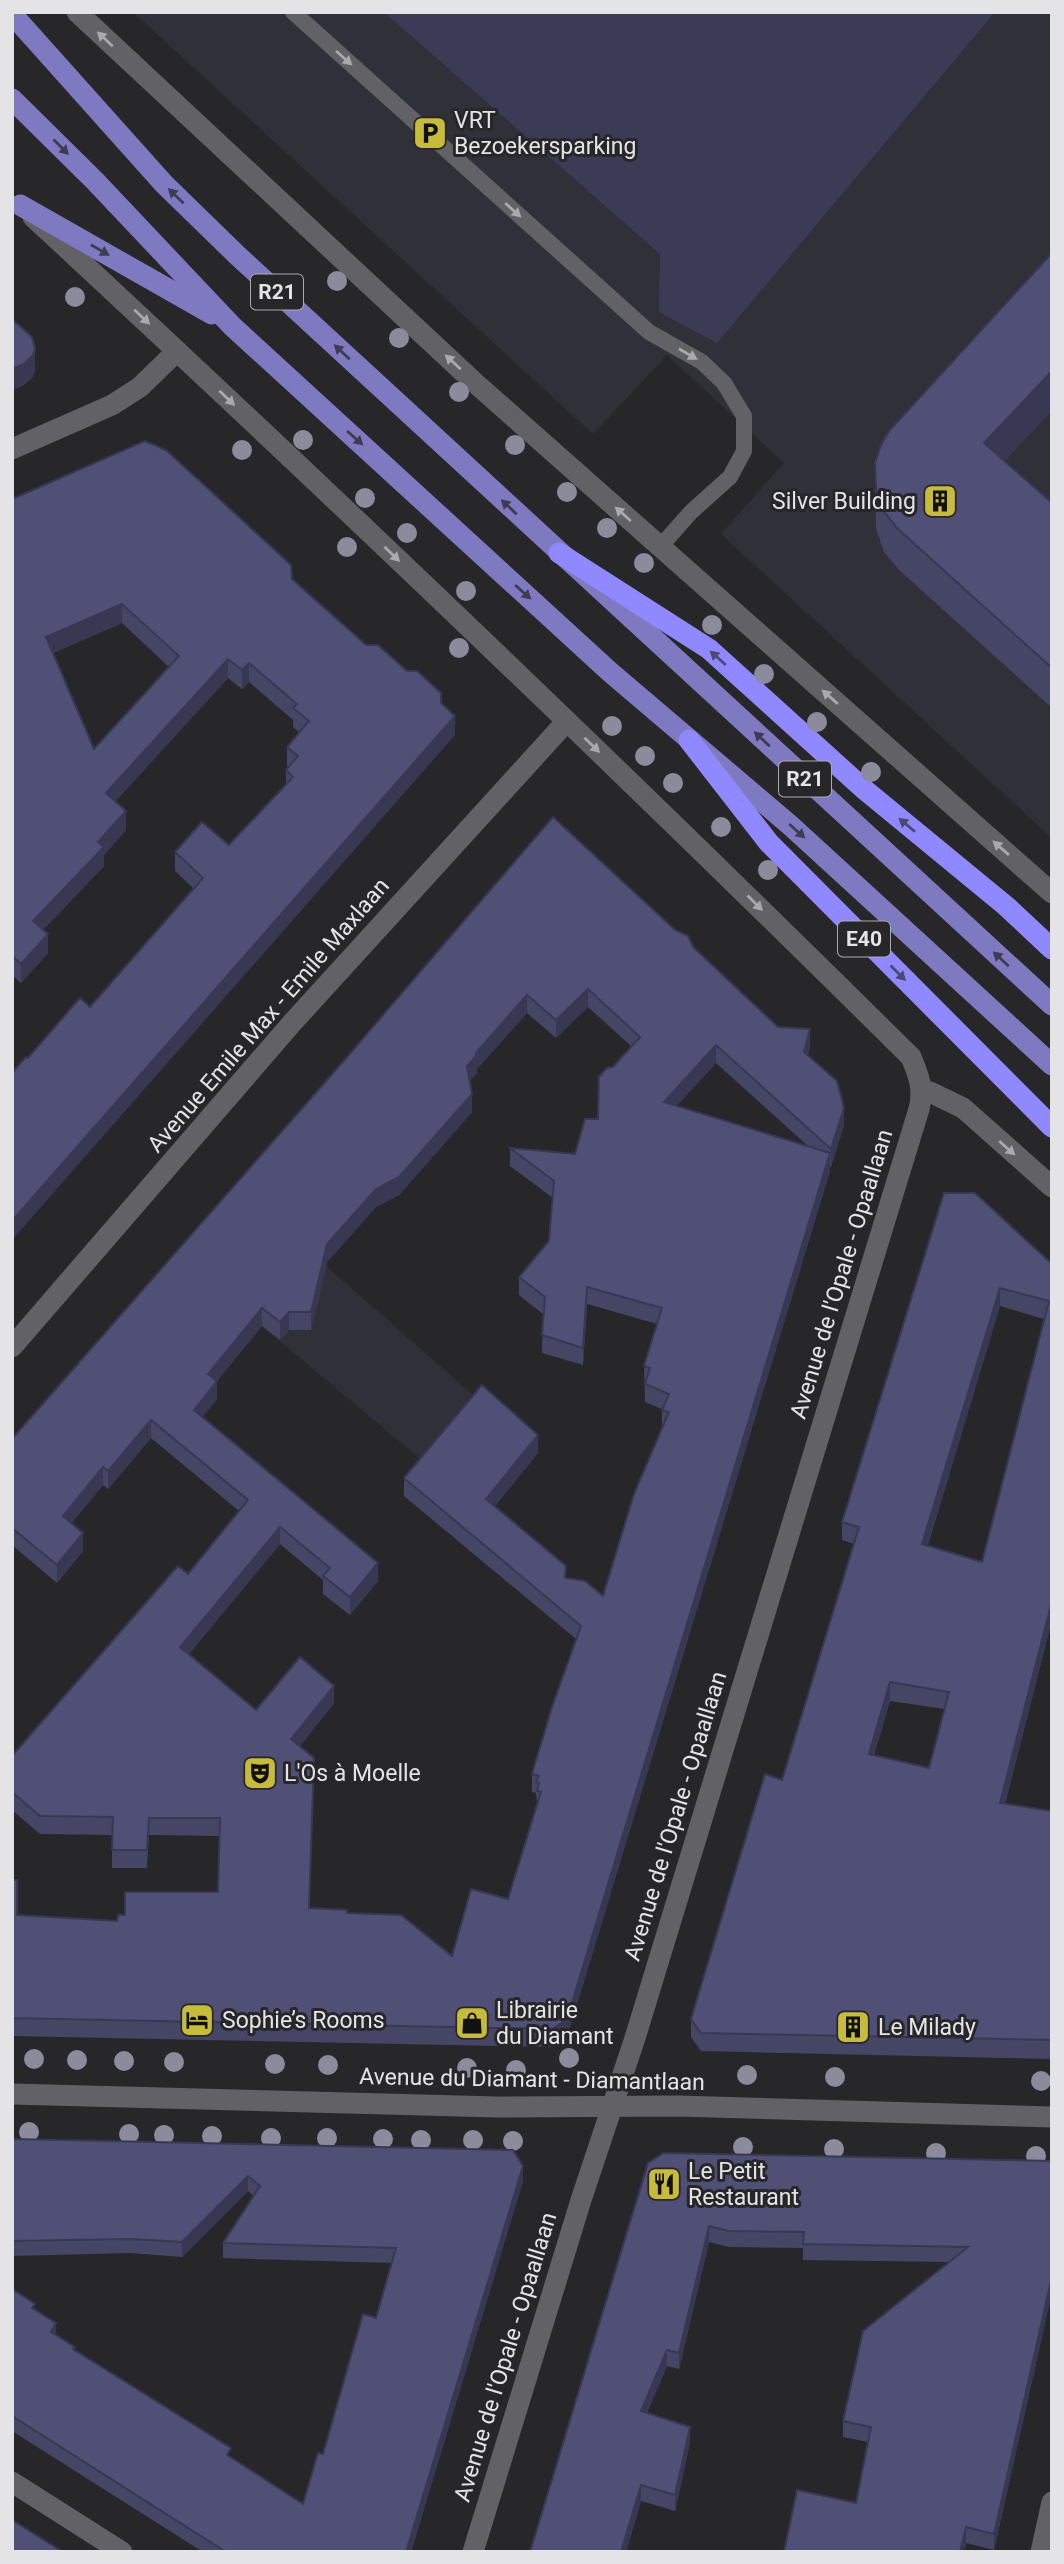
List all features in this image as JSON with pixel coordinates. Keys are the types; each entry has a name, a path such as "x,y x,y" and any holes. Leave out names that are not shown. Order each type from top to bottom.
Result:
{"highway":[{"path":"559,553 709,649 865,790 1006,906 1052,949"},
{"name":"E40","path":"689,740 769,844 1052,1127"}],"main road":[{"name":"R21","path":"12,14 182,202 559,553 1052,1005"},
{"name":"R21","path":"12,99 95,181 232,326 610,672 792,826 1052,1065"},
{"path":"16,201 232,326"}],"street":[{"path":"77,12 474,382 1052,893"},
{"path":"16,201 567,721 911,1057 921,1080 923,1094 930,1093 962,1108 1052,1187"},
{"path":"12,449 112,405 141,387 177,351"},
{"name":"Avenue Emile Max - Emile Maxlaan","path":"12,1347 292,1023 567,721"},
{"name":"Avenue de l'Opale - Opaallaan","path":"473,2552 610,2108 635,2038 923,1094"},
{"name":"Avenue du Diamant - Diamantlaan","path":"12,2094 610,2108 678,2106 1052,2117"},
{"path":"12,2482 122,2552"},
{"path":"1041,2552 1052,2502"}],"lane":[{"path":"293,12 649,332 702,362 724,383 744,416 744,451 730,477 691,512 660,547"}],"shaded area":[{"path":"133,12 1052,12 1052,838 721,534 784,463 667,355 593,434"},
{"path":"384,12 995,12 717,343 659,312 660,254"},
{"path":"243,1193 482,1403 429,1466 251,1317"}],"building":[{"name":"Silver Building","path":"1052,253 1052,371 984,443 1052,503 1052,668 898,529 884,512 876,489 875,463 889,431"},
{"path":"12,319 32,337 35,349 24,364 12,369"},
{"path":"145,441 166,450 291,565 292,579 366,645 378,645 407,671 417,671 441,693 441,703 455,716 12,1221 12,1073 80,998 90,1007 203,878 175,852 202,822 229,845 293,777 286,770 298,756 287,747 309,721 293,708 297,704 249,663 242,670 228,659 106,793 126,811 98,842 104,847 33,921 48,934 21,964 12,956 12,499","holes":["122,604 179,656 94,749 46,637"]},
{"path":"553,817 675,930 688,936 693,947 778,1027 810,1029 804,1052 837,1081 844,1108 831,1149 716,1045 664,1102 830,1153 567,2019 553,2029 12,2018 12,1880 17,1880 17,1915 117,1921 118,1915 125,1915 125,1892 218,1892 220,1818 149,1818 147,1850 112,1850 113,1817 40,1816 12,1792 12,1756 178,1566 188,1574 248,1500 151,1420 108,1471 103,1467 63,1516 83,1533 57,1565 12,1528 12,1439 342,1063","holes":["588,989 640,1037 613,1067 607,1068 599,1077 598,1119 585,1119 575,1154 510,1148 554,1181 549,1241 519,1277 545,1297 542,1335 583,1348 587,1287 662,1308 644,1366 650,1368 645,1384 669,1394 662,1410 669,1412 634,1494 603,1596 585,1581 565,1578 566,1566 486,1499 538,1435 482,1385 404,1478 581,1626 532,1774 539,1776 536,1782 539,1783 537,1791 541,1792 508,1899 471,1889 452,1956 401,1915 347,1913 347,1910 309,1908 314,1758 291,1739 334,1686 300,1657 256,1710 180,1647 280,1527 330,1568 323,1576 350,1597 378,1563 194,1410 217,1381 208,1374 262,1308 280,1322 289,1312 311,1312 327,1244 376,1189 399,1177 472,1094 467,1066 527,995 556,1020"]},
{"path":"944,1193 975,1193 1052,1264 1052,1601 1000,1803 1052,1811 1052,2040 701,2033 691,2019 765,1774 782,1780 859,1527 842,1522","holes":["1000,1288 1049,1301 982,1562 922,1544","890,1682 949,1692 929,1768 869,1754"]},
{"path":"12,2139 513,2150 523,2166 406,2552 226,2552 12,2416 12,2289 35,2304 32,2308 56,2323 51,2332 75,2347 73,2349 231,2448 227,2455 303,2504 318,2453 323,2454 363,2314 376,2318 396,2248 223,2243 260,2186 248,2176 182,2242 131,2239 12,2241"},
{"path":"664,2153 1052,2161 1052,2276 994,2534 966,2527 960,2552 784,2552 797,2490 856,2503 871,2427 843,2421 863,2331 968,2247 803,2244 804,2232 729,2231 709,2226 679,2353 667,2350 641,2411 690,2427 675,2495 641,2485 621,2552 530,2552 648,2163"},
{"path":"12,2520 63,2552 12,2552"}],"place":[{"name":"VRT Bezoekersparking","path":"430,133"},
{"name":"Silver Building","path":"940,501"},
{"name":"L'Os à Moelle","path":"260,1773"},
{"name":"Sophie’s Rooms","path":"197,2020"},
{"name":"Librairie du Diamant","path":"472,2023"},
{"name":"Le Milady","path":"853,2027"},
{"name":"Le Petit Restaurant","path":"664,2184"}]}
